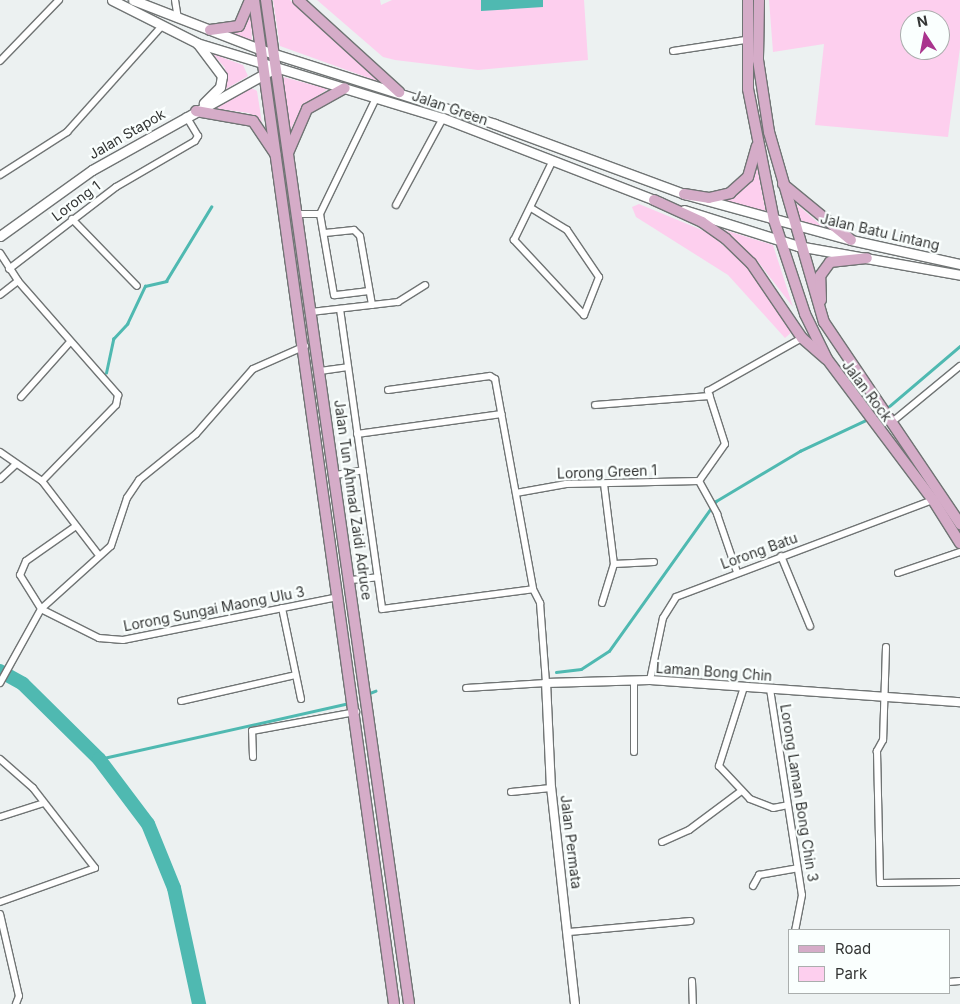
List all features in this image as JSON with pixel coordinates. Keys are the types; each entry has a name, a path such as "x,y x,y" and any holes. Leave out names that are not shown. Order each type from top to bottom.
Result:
{"main road":[{"name":"Jalan Green","path":"112,0 160,28 268,69 345,88 443,118 654,200 780,241"},
{"name":"Jalan Green","path":"133,0 178,20 273,54 399,92 684,194 774,220"},
{"path":"210,30 239,26 252,0"},
{"name":"Jalan Tun Ahmad Zaidi Adruce","path":"252,0 262,50 268,69 283,159 339,597 394,1004"},
{"name":"Jalan Tun Ahmad Zaidi Adruce","path":"266,0 273,54 268,69"},
{"path":"298,0 399,92"},
{"name":"Jalan Rock","path":"748,0 745,40 758,138 774,220 780,241 826,359 933,500 960,542"},
{"name":"Jalan Rock","path":"759,0 759,69 782,184 798,246 824,322 960,524"},
{"path":"191,113 222,82 219,68 198,43"},
{"name":"Jalan Stapok","path":"0,236 92,170 268,69"},
{"path":"191,113 253,121 283,159 307,109 345,88"},
{"path":"684,194 722,196 741,185 755,159 758,138"},
{"name":"Jalan Tun Ahmad Zaidi Adruce","path":"283,159 296,214 336,475 409,1004"},
{"path":"782,184 851,240"},
{"path":"654,200 702,222 745,257 802,338 826,359"},
{"name":"Jalan Batu Lintang","path":"774,220 851,240 960,264"},
{"name":"Jalan Batu Lintang","path":"780,241 798,246 960,275"},
{"path":"824,322 823,271 838,259 867,258"},
{"path":"336,475 334,491 344,591 339,597"}],"street":[{"path":"0,61 59,0"},
{"path":"175,0 178,20"},
{"path":"0,175 67,132 160,28"},
{"path":"673,51 745,40"},
{"path":"370,291 334,295 325,233 320,214 376,98"},
{"name":"Lorong 1","path":"9,269 72,219 198,136 191,113"},
{"path":"396,205 443,118"},
{"path":"531,208 567,230 599,277 584,315 514,240 553,160"},
{"path":"296,214 320,214"},
{"path":"72,219 137,286"},
{"path":"325,233 358,232 372,305"},
{"path":"0,253 18,281 118,400 42,481"},
{"path":"0,295 18,281"},
{"path":"311,312 407,300 425,285"},
{"path":"340,309 378,576 385,610 533,588"},
{"path":"737,572 717,514 699,481 725,444 708,391 802,338"},
{"path":"21,397 70,342"},
{"path":"0,683 16,651 41,609 98,554 112,546 127,498 139,480 196,434 253,369 306,345"},
{"path":"890,419 930,391 960,366"},
{"path":"320,371 348,367"},
{"path":"388,390 493,376 502,414 533,588 540,603 546,683"},
{"path":"595,405 710,396"},
{"path":"357,434 502,414"},
{"path":"0,452 42,481 98,554"},
{"path":"0,479 16,464"},
{"path":"336,475 363,470"},
{"name":"Lorong Green 1","path":"516,493 566,484 699,481"},
{"path":"602,603 614,564 604,484"},
{"name":"Lorong Batu","path":"650,680 663,618 676,597 737,572 933,500"},
{"path":"41,609 22,581 20,570 76,526"},
{"path":"898,573 960,552"},
{"path":"781,556 810,626"},
{"path":"614,564 654,562"},
{"path":"351,580 378,576"},
{"name":"Lorong Sungai Maong Ulu 3","path":"41,609 77,631 110,640 339,597"},
{"path":"282,608 301,699"},
{"path":"886,647 886,697 883,740 877,750 880,883 960,882"},
{"path":"181,701 296,675"},
{"path":"634,680 634,752"},
{"name":"Laman Bong Chin","path":"466,688 546,683 650,680 960,702"},
{"name":"Jalan Permata","path":"546,683 551,788 569,932 575,1004"},
{"path":"744,687 718,762 740,792 767,806 788,805"},
{"name":"Lorong Laman Bong Chin 3","path":"770,689 802,895 795,929"},
{"path":"253,757 252,731 354,705"},
{"path":"0,759 44,803 95,868 0,902"},
{"path":"512,792 551,788"},
{"path":"662,842 689,830 740,792"},
{"path":"0,817 44,803"},
{"path":"753,886 759,875 797,868"},
{"path":"0,914 19,996 16,1004"},
{"path":"569,932 691,920"},
{"path":"692,981 694,1004"}],"green space":[{"path":"273,0 290,0 380,82 280,46"},
{"path":"317,0 380,0 381,5 392,0 584,0 588,60 478,70 395,60 383,57"},
{"path":"769,0 960,0 960,48 948,137 815,125 824,44 773,52"},
{"path":"251,15 252,41 233,33 245,26"},
{"path":"213,54 243,65 248,76 221,92 225,68"},
{"path":"283,77 328,89 302,107 289,133"},
{"path":"248,86 257,91 262,123 249,113 206,107"},
{"path":"757,167 766,213 724,200 746,188"},
{"path":"791,199 824,228 800,223"},
{"path":"639,204 709,233 748,267 793,331 785,338 728,275 636,217 632,207"},
{"path":"715,227 773,245 793,307 759,263"}],"water":[{"path":"481,0 543,0 543,7 481,11"}],"waterway":[{"path":"106,373 113,339 127,324 145,286 166,281 211,207"},
{"path":"886,409 960,346"},
{"path":"556,672 581,669 609,651 716,501 800,451 868,419"},
{"path":"0,671 23,684 99,759 148,824 174,888 199,1004"},
{"path":"367,694 375,691"},
{"path":"99,759 349,703"}]}
